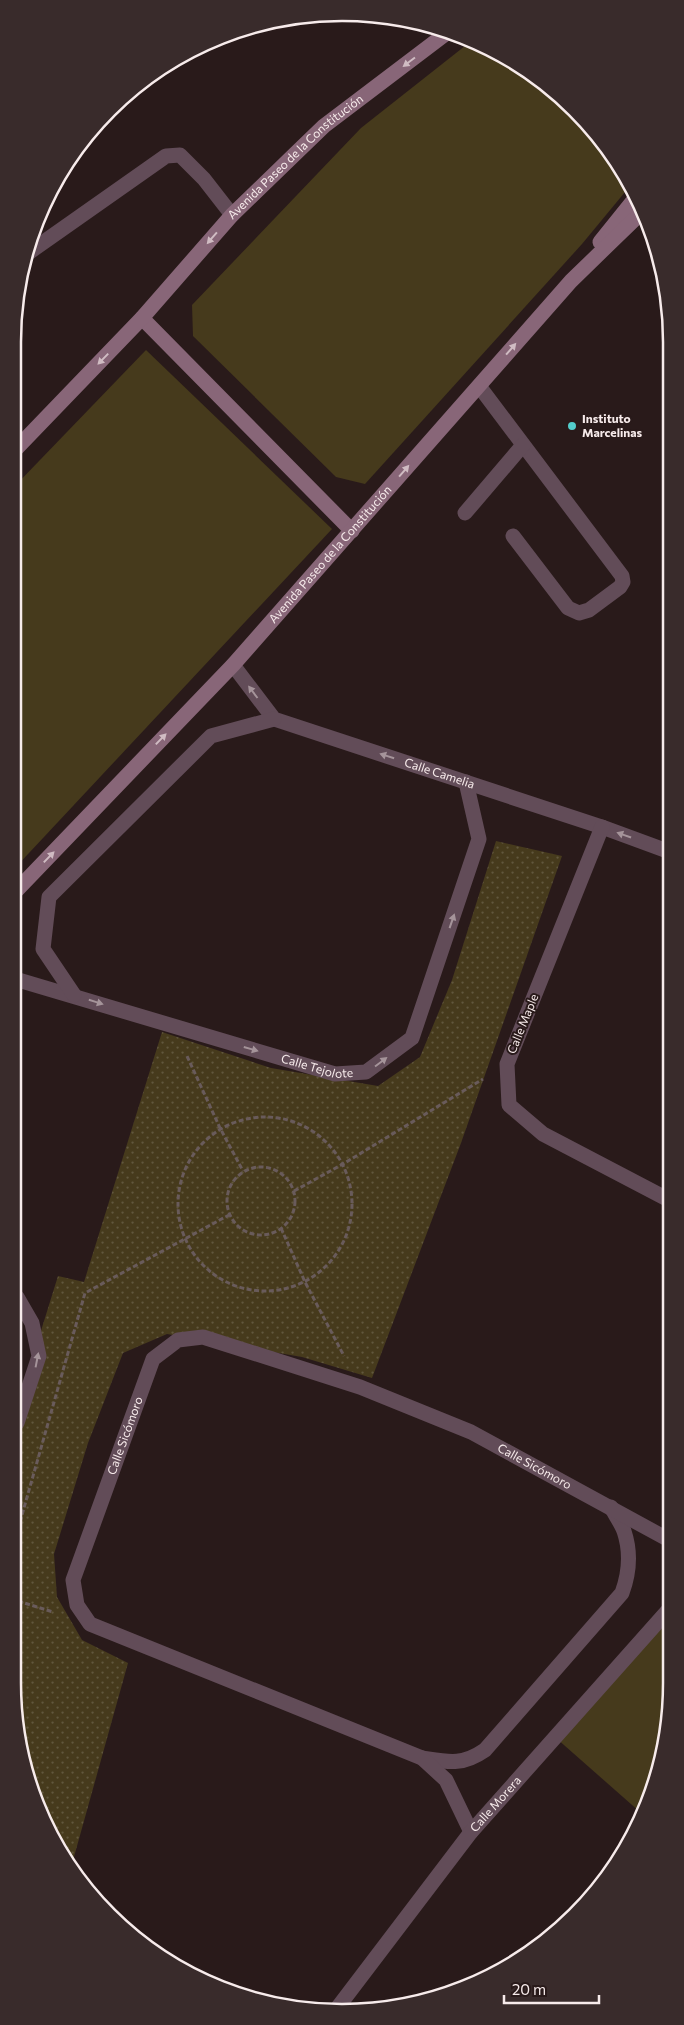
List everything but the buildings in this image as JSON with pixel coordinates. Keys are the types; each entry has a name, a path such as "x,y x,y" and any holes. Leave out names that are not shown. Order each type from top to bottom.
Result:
{"street":[{"path":"425,49 434,35"},
{"name":"Avenida Paseo de la Constitución","path":"21,444 142,318 232,215 324,126 441,37"},
{"path":"35,248 166,156 180,155 204,179 232,215"},
{"path":"571,281 631,203"},
{"name":"Avenida Paseo de la Constitución","path":"21,886 233,665 571,281 637,217"},
{"path":"142,318 352,531"},
{"path":"479,386 622,576 620,587 589,610 579,613 568,608 513,536"},
{"path":"464,513 523,445"},
{"path":"74,995 43,949 49,897 211,736 274,719 233,665"},
{"name":"Calle Camelia","path":"274,719 602,827 663,849"},
{"name":"Calle Tejolote","path":"21,981 335,1074 366,1072 412,1038 480,839 466,782"},
{"name":"Calle Maple","path":"602,827 507,1064 509,1105 543,1134 663,1197"},
{"path":"21,1304 32,1322 39,1356 21,1411"},
{"name":"Calle Sicómoro","path":"471,1832 446,1780 422,1758 90,1624 77,1605 73,1580 153,1360 178,1340 203,1337 360,1387 471,1432 663,1536"},
{"path":"422,1758 455,1763 472,1759 485,1750 622,1593 628,1575 628,1553 624,1531 611,1507"},
{"name":"Calle Morera","path":"340,2004 471,1832 663,1617"}],"path":[{"path":"173,1026 220,1128 243,1170"},
{"path":"294,1190 343,1164 507,1064"},
{"path":"248,1117 279,1117 308,1127 328,1142 343,1164 352,1198 349,1228 338,1252 305,1282 289,1288 259,1292 221,1280 198,1261 185,1240 177,1205 182,1174 197,1148 220,1128 248,1117"},
{"path":"254,1166 278,1170 288,1180 294,1190 295,1202 292,1214 281,1228 270,1234 258,1235 241,1228 236,1225 229,1215 228,1192 234,1178 243,1170 254,1166"},
{"path":"21,1518 85,1293 229,1215"},
{"path":"281,1228 305,1282 360,1387"}],"shaded area":[{"path":"465,46 484,54 520,75 569,115 609,164 625,192 582,244 365,484 336,477 193,336 192,305 361,128"},
{"path":"146,350 332,529 21,862 21,480"},
{"path":"496,841 562,856 461,1143 372,1378 302,1357 167,1334 123,1353 88,1443 54,1554 57,1597 82,1640 128,1663 74,1859 54,1825 38,1786 27,1746 24,1725 21,1683 21,1395 58,1276 84,1282 162,1032 271,1068 378,1086 420,1057 452,980"},
{"path":"663,1616 663,1683 660,1725 652,1766 637,1809 556,1738"}],"place":[{"name":"Instituto Marcelinas","path":"572,426"}]}
